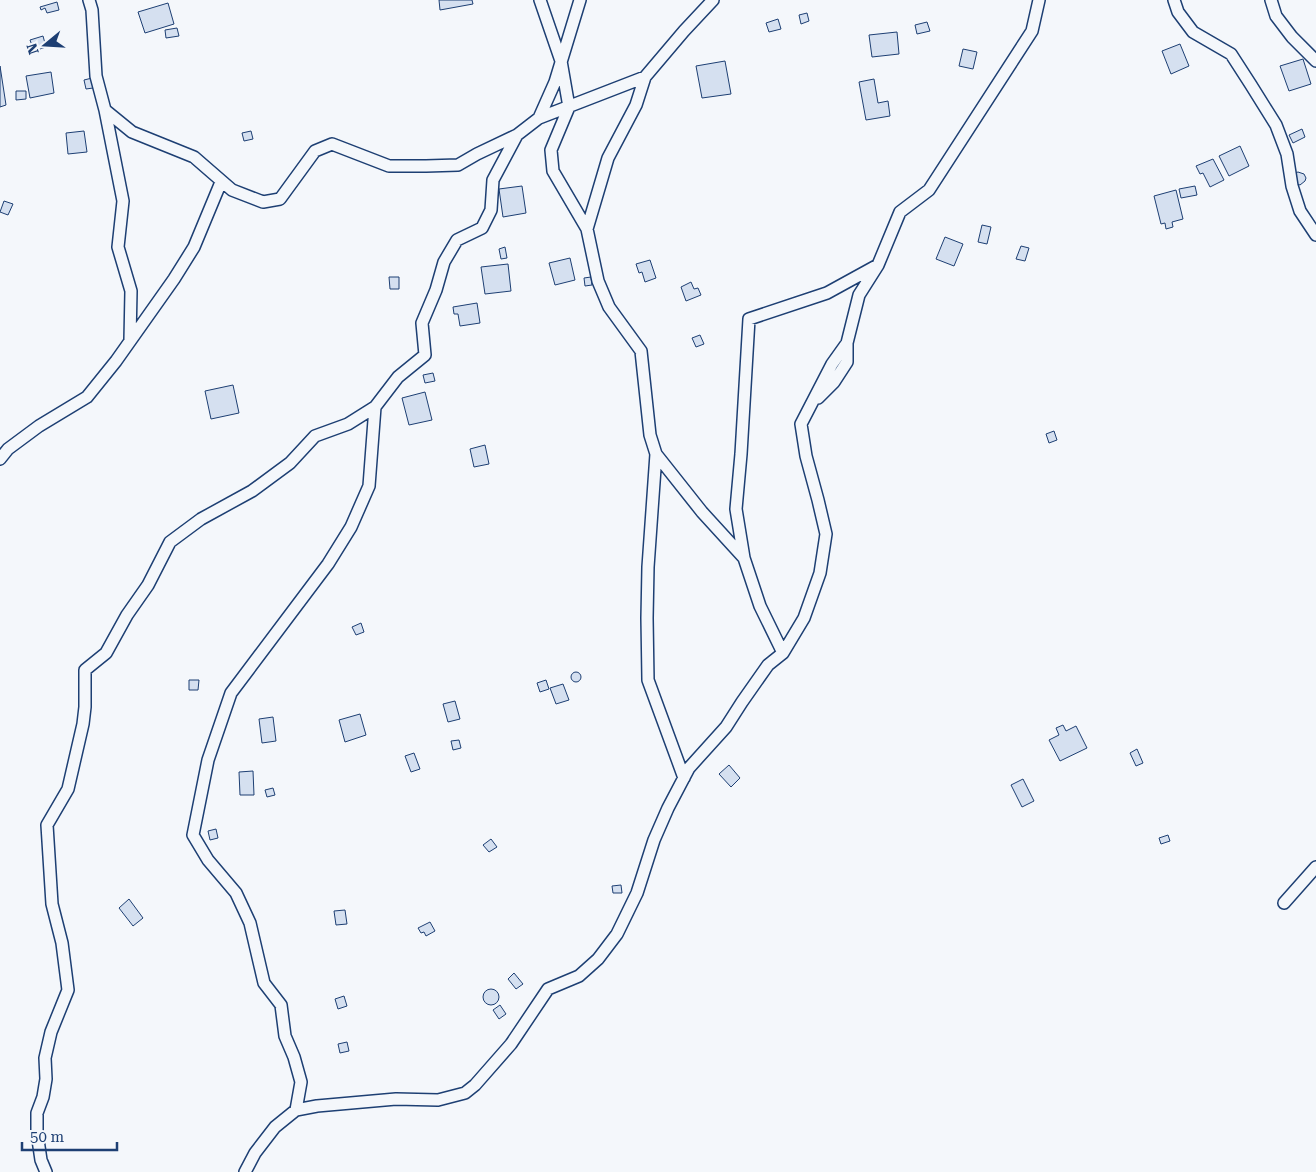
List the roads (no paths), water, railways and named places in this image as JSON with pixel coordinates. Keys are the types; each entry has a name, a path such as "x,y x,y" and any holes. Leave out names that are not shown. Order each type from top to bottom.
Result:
{"street":[{"path":"89,0 92,10 96,76 122,201 118,247 131,290 130,340"},
{"path":"540,0 561,61 569,107 551,150 553,171 587,229 598,281 609,307 641,351 650,435 656,454 702,512 744,558"},
{"path":"539,118 555,82 580,0"},
{"path":"587,229 608,158 636,105 645,77 713,0"},
{"path":"245,1172 254,1153 275,1127 296,1110 317,1106 396,1099 438,1100 465,1093 476,1085 511,1044 548,989 579,976 598,959 617,934 637,893 657,832 689,768 726,727 768,665 783,653 804,618 820,574 826,534 806,456 801,424 832,364 847,343 859,296 878,265 900,212 929,190 1032,31 1039,0"},
{"path":"1174,0 1178,12 1193,32 1231,54 1276,126 1287,154 1292,186 1300,211 1316,235"},
{"path":"1271,0 1276,16 1292,37 1316,62"},
{"path":"104,110 132,132 194,157 232,190 263,202 280,199 315,151 332,144 389,166 458,165 518,135 539,118 645,77"},
{"path":"46,1172 41,1160 37,1133 37,1113 44,1097 46,1079 45,1058 51,1032 68,990 62,943 52,904 47,825 68,789 84,724 86,707 85,670 106,653 127,615 148,585 170,542 201,519 252,491 290,464 315,436 348,424 375,407 398,377 425,355 422,323 436,290 444,262 457,240 482,228 490,210 493,180 518,135"},
{"path":"0,459 8,449 39,426 87,397 116,361 194,247 222,182"},
{"path":"783,653 760,606 744,558 736,509 749,319 827,293 878,265"},
{"path":"296,1110 301,1082 285,1036 281,1005 264,983 250,922 236,892 208,860 194,835 208,760 231,693 328,564 351,527 369,486 375,407"},
{"path":"656,454 646,618 648,680 684,778"},
{"path":"1284,903 1316,866"}]}
